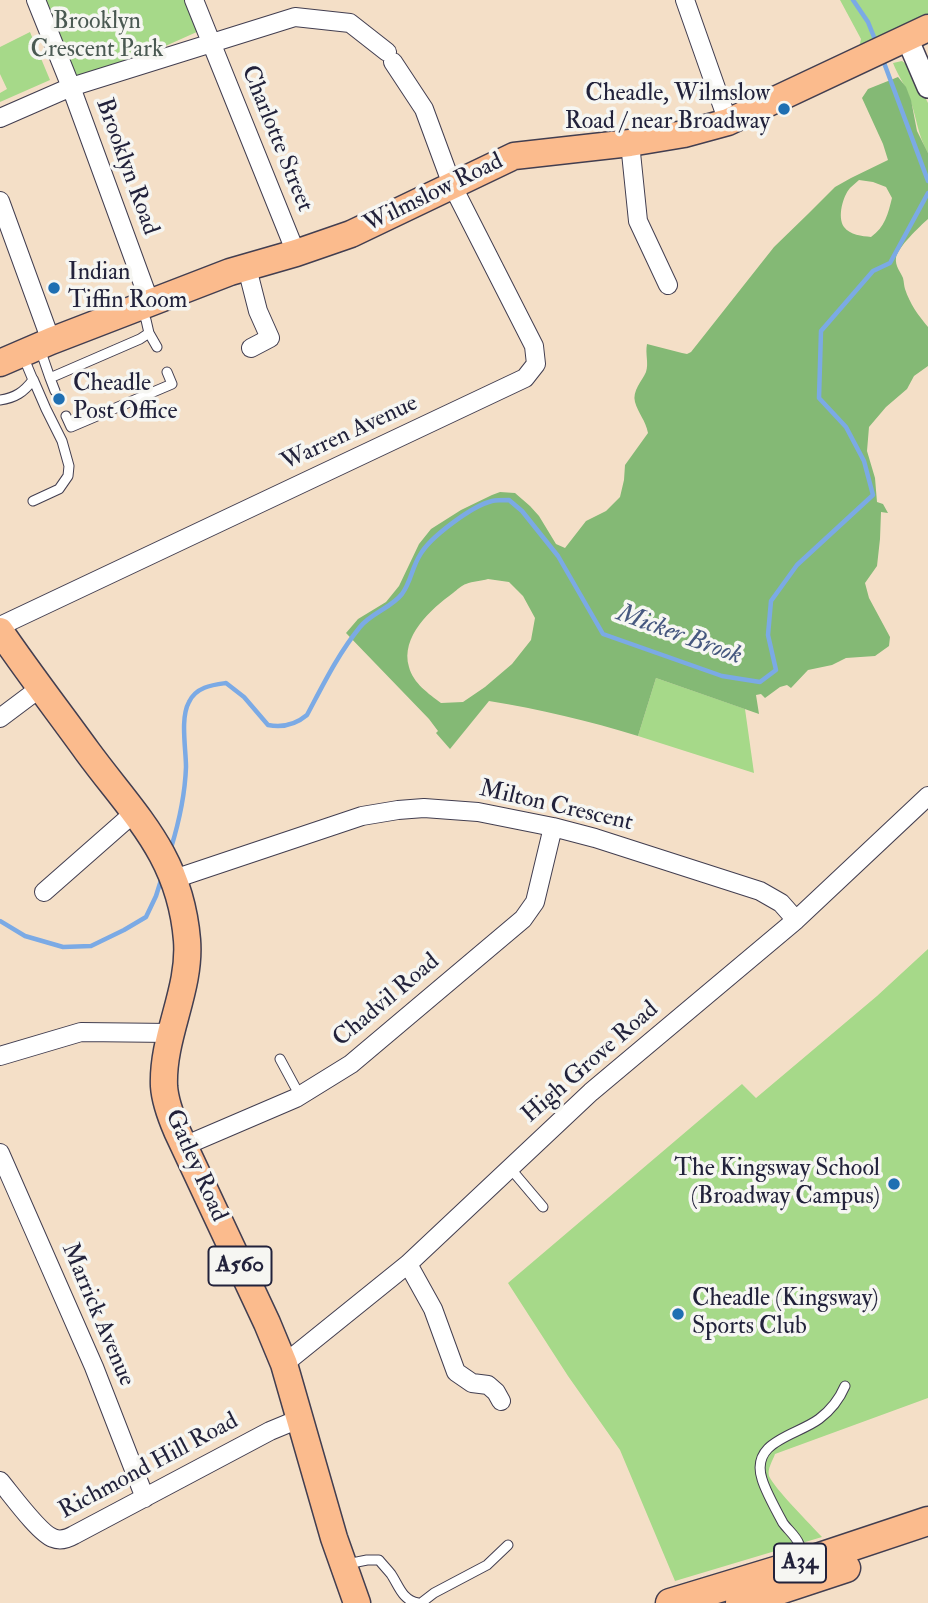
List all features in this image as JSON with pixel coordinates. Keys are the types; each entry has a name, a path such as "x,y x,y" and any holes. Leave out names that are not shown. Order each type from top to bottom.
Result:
{"highway":[{"name":"A34","path":"670,1603 928,1521"},
{"name":"A34","path":"740,1603 928,1541"}],"main road":[{"name":"Wilmslow Road","path":"28,351 230,272 351,234 514,156 630,143 684,134 728,122 909,37"},
{"name":"Gatley Road","path":"0,629 40,688 152,836 173,876 184,916 188,960 165,1067 164,1086 168,1108 284,1364 334,1538 357,1603"},
{"name":"Gatley Road","path":"345,1568 347,1603"}],"street":[{"name":"Brooklyn Road","path":"36,0 71,87 145,305"},
{"name":"Charlotte Street","path":"194,0 296,253"},
{"path":"685,0 728,122"},
{"name":"Warren Avenue","path":"0,118 71,87 295,17 350,23 390,57 424,109 452,185 534,346 536,364 525,378 0,629"},
{"path":"909,37 928,87"},
{"path":"630,143 638,220 668,285"},
{"path":"0,201 28,351"},
{"path":"247,268 258,311 270,338 251,348"},
{"path":"0,718 40,688"},
{"name":"High Grove Road","path":"284,1364 408,1264 591,1092 796,920 928,796"},
{"name":"Milton Crescent","path":"173,876 362,816 424,808 478,812 595,838 760,891 780,903 796,920"},
{"path":"44,892 135,812"},
{"name":"Chadvil Road","path":"184,1146 300,1096 351,1064 523,919 536,897 553,827"},
{"path":"0,1056 81,1032 172,1033"},
{"name":"Marrick Avenue","path":"0,1153 79,1332 145,1498"},
{"path":"408,1264 433,1309 456,1371 472,1383 488,1385 501,1401"},
{"name":"Richmond Hill Road","path":"0,1481 48,1536 58,1540 67,1539 270,1431 299,1419"}],"lane":[{"path":"145,305 149,333 157,347"},
{"path":"50,378 149,333"},
{"path":"28,351 50,378 55,391"},
{"path":"28,351 33,379 62,441 69,466 68,476 59,489 33,501"},
{"path":"66,416 71,427 172,384 167,372"},
{"path":"0,400 26,389 33,379"},
{"path":"280,1059 300,1096"},
{"path":"510,1168 543,1207"},
{"path":"805,1562 799,1544 784,1524 762,1480 760,1461 772,1444 809,1426 825,1414 845,1386"},
{"path":"345,1568 367,1560 379,1560 392,1575 401,1593 410,1602 419,1603 487,1564 508,1545"}],"green space":[{"name":"Brooklyn Crescent Park","path":"41,0 187,0 199,31 76,86"},
{"path":"840,0 928,0 928,28 856,61 861,39"},
{"path":"30,32 50,80 0,102 0,93 7,89 0,74 0,47"},
{"path":"902,61 910,67 928,103 928,153 908,94 893,63"},
{"path":"898,77 906,87 917,131 928,153 928,219 904,243 896,261 909,300 928,327 928,366 914,376 907,389 886,407 869,427 867,451 875,478 877,502 883,504 888,513 881,512 877,566 865,583 869,598 890,637 889,646 875,656 846,658 832,665 808,670 791,688 787,685 780,687 765,698 761,694 756,695 759,714 656,678 638,736 564,716 489,701 450,749 436,733 438,731 429,719 346,633 358,619 386,602 399,586 419,544 431,529 461,510 500,492 515,493 539,516 556,544 565,548 586,521 606,511 620,497 625,465 648,433 634,398 647,369 647,344 687,354 691,352 774,247 835,187 888,160 862,98 868,89","holes":["859,180 886,187 892,198 883,224 871,237 849,232 842,223 841,212 845,196","488,579 509,582 523,596 535,618 531,640 512,664 485,687 463,702 441,703 422,688 411,673 407,656 409,645 419,625 444,600 464,585"]},
{"path":"656,678 745,709 754,773 638,736"},
{"name":"Cheadle (Kingsway) Sports Club","path":"928,949 928,1398 775,1454 769,1468 772,1482 822,1537 675,1581 620,1450 508,1283 742,1084 756,1098 877,996"}],"waterway":[{"name":"Micker Brook","path":"853,0 868,22 876,42"},
{"name":"Micker Brook","path":"883,60 928,181"},
{"name":"Micker Brook","path":"171,848 184,788 185,716 192,697 205,688 226,683 244,697 268,725 289,725 307,715 352,637 370,618 402,594 425,548 463,516 492,501 509,500 522,511 558,556 603,634 722,676 760,682 776,670 768,635 771,601 797,565 873,495 864,461 846,427 819,398 821,331 873,271 890,263 928,193"},
{"name":"Micker Brook","path":"0,921 25,936 63,947 91,946 146,917 162,877"}],"place":[{"name":"Cheadle, Wilmslow Road / near Broadway","path":"784,109"},
{"name":"Indian Tiffin Room","path":"54,288"},
{"name":"Cheadle Post Office","path":"59,399"},
{"name":"The Kingsway School (Broadway Campus)","path":"894,1184"},
{"name":"Cheadle (Kingsway) Sports Club","path":"678,1314"}]}
